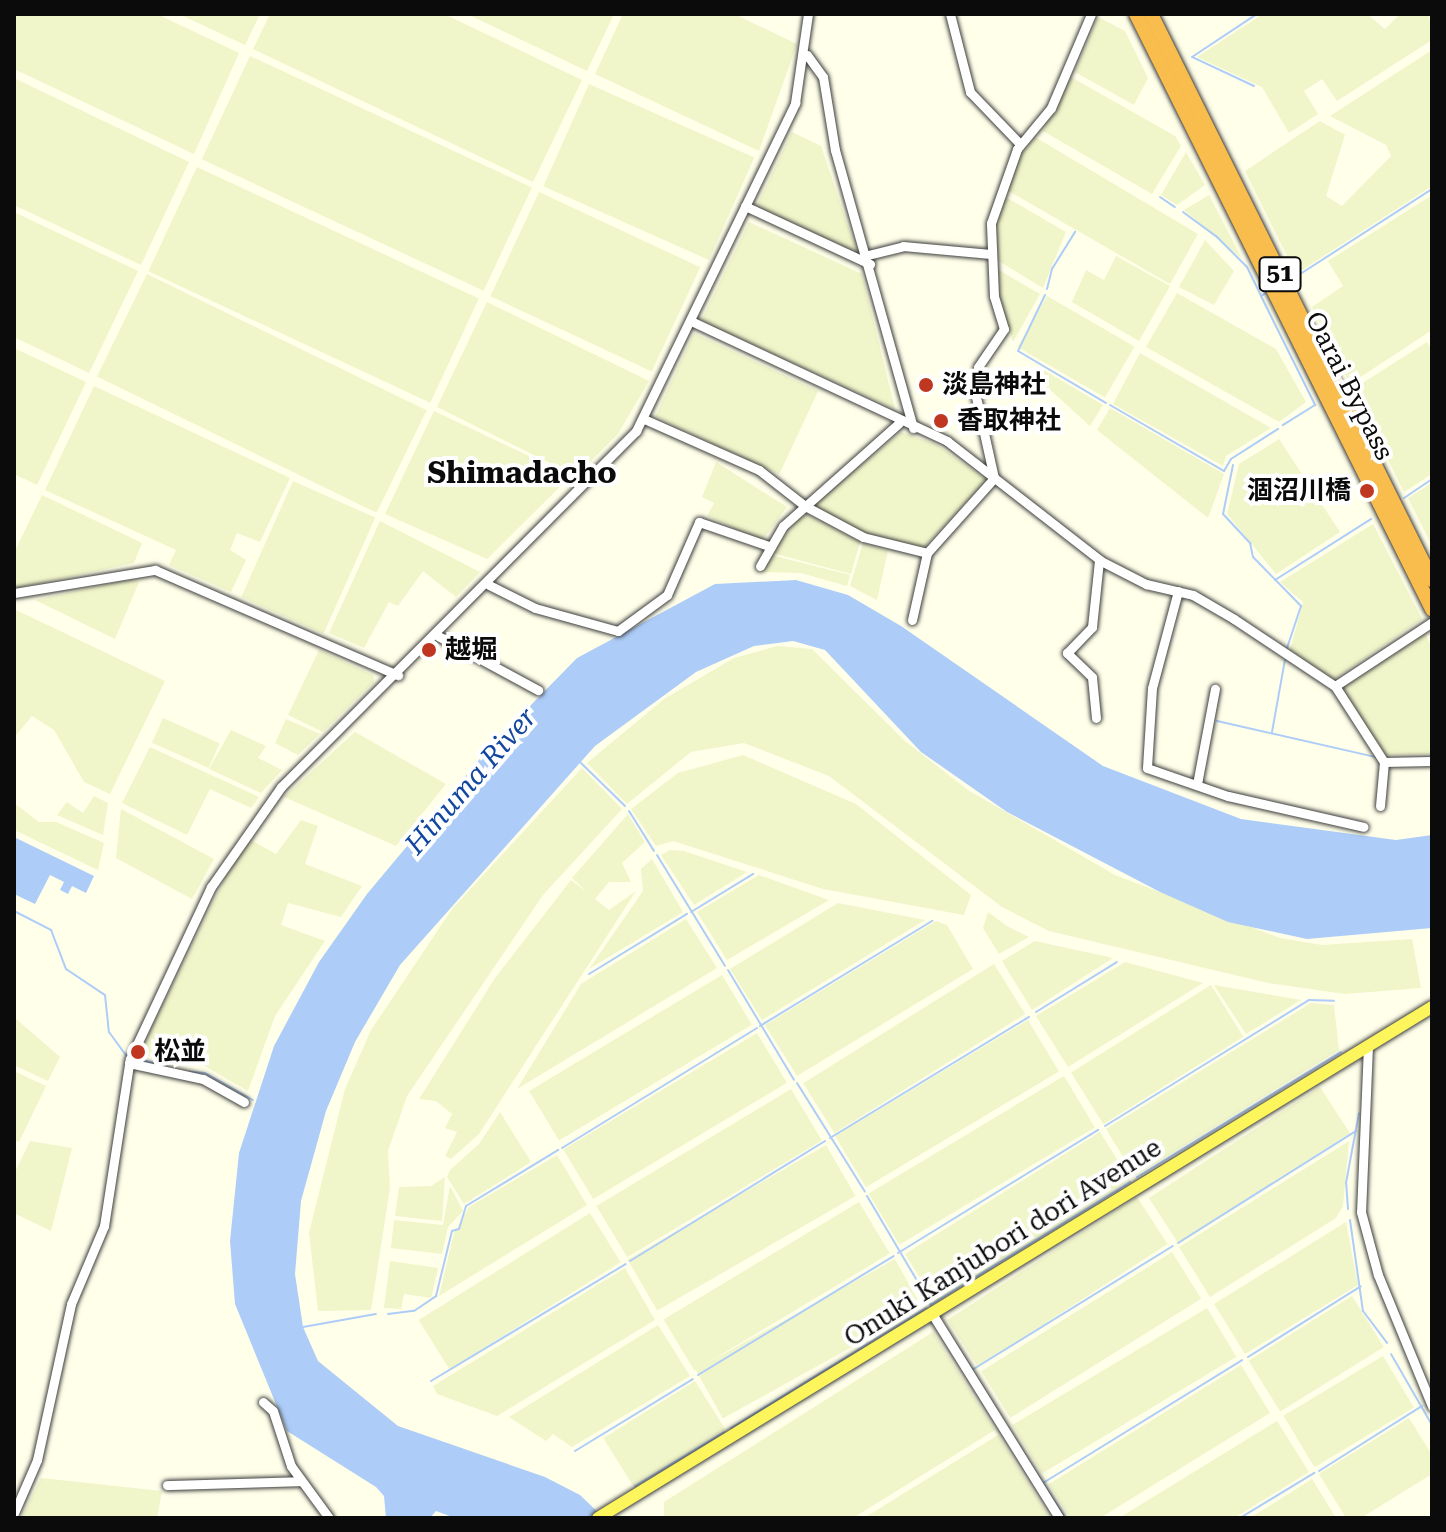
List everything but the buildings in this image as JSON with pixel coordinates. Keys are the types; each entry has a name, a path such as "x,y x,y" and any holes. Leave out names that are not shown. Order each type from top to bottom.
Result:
{"highway":[{"name":"Oarai Bypass","path":"1136,14 1432,609"},
{"name":"Oarai Bypass","path":"1151,14 1432,580"}],"main road":[{"name":"Onuki Kanjubori dori Avenue","path":"602,1515 1432,1007"}],"street":[{"path":"14,1513 40,1449 71,1304 104,1226 129,1063 236,844 281,787 489,585 619,453 644,419 795,103 807,55 808,14"},
{"path":"950,14 970,92 1020,144"},
{"path":"994,478 976,397 978,367 1004,329 991,254 996,203 1020,144 1051,108 1091,14"},
{"path":"807,55 823,77 835,150 869,260 913,428"},
{"path":"745,206 869,260 903,246 991,254"},
{"path":"691,321 899,423 947,441 1099,560 1146,584 1178,591 1335,686 1384,762 1380,806"},
{"path":"644,419 759,470 805,506 863,537 927,553"},
{"path":"760,566 771,547 805,506 899,423"},
{"path":"912,620 927,553 994,478"},
{"path":"489,585 535,608 618,631 667,595 699,522 771,547"},
{"path":"1096,718 1092,677 1067,653 1092,627 1099,560"},
{"path":"14,593 155,570 398,675"},
{"path":"1178,591 1152,688 1153,745 1147,764 1150,771 1364,827"},
{"path":"1335,686 1432,622"},
{"path":"438,636 538,690"},
{"path":"1197,784 1215,689"},
{"path":"1384,762 1432,761"},
{"path":"1368,1046 1361,1212 1378,1275 1432,1406"},
{"path":"129,1063 203,1079 244,1102"},
{"path":"931,1312 1059,1518"},
{"path":"263,1402 273,1411 301,1481 329,1518"},
{"path":"167,1485 301,1481"}],"green space":[{"path":"14,14 157,14 239,53 194,154 14,69"},
{"path":"179,14 260,14 245,45"},
{"path":"270,14 444,14 582,80 533,182 253,49"},
{"path":"467,14 614,14 587,71"},
{"path":"623,14 734,14 797,44 759,151 595,74"},
{"path":"1263,14 1367,14 1385,29 1400,14 1429,14 1432,40 1337,101 1322,79 1304,91 1318,114 1289,133 1262,87 1197,57"},
{"path":"1098,17 1125,31 1148,78 1134,105 1075,72"},
{"path":"1432,50 1432,186 1296,274 1245,171 1320,121 1345,135 1326,196 1342,206 1391,156 1386,145 1330,116"},
{"path":"250,56 532,187 484,291 202,159"},
{"path":"1071,77 1175,136 1181,146 1152,194 1043,131"},
{"path":"14,78 189,162 141,265 14,205"},
{"path":"589,84 754,158 709,260 543,186"},
{"path":"792,132 821,146 859,258 755,209"},
{"path":"1035,137 1198,234 1170,284 1005,189 1015,162"},
{"path":"1186,152 1205,185 1177,205 1161,195"},
{"path":"197,167 479,298 430,403 148,271"},
{"path":"539,192 700,267 652,371 490,296"},
{"path":"1002,195 1066,232 1043,288 997,260 994,229"},
{"path":"1209,195 1242,259 1184,210"},
{"path":"1432,195 1432,330 1350,384 1312,307 1343,286 1328,261"},
{"path":"14,212 138,271 89,373 14,337"},
{"path":"749,222 862,274 895,409 701,321"},
{"path":"1205,240 1234,271 1214,305 1179,287"},
{"path":"1116,256 1170,286 1139,341 1072,302 1086,270 1104,280"},
{"path":"997,269 1040,294 1013,342 998,292"},
{"path":"147,274 427,410 377,513 97,376"},
{"path":"1177,293 1276,349 1306,402 1279,422 1146,347"},
{"path":"1047,296 1134,346 1105,398 1018,347"},
{"path":"487,302 649,381 618,434 576,476 437,407"},
{"path":"694,333 818,391 779,474 655,416"},
{"path":"1427,342 1432,350 1432,474 1404,492 1353,389"},
{"path":"14,348 86,382 37,485 14,474"},
{"path":"1140,353 1271,428 1226,456 1223,466 1113,404"},
{"path":"1042,369 1103,405 1090,426 1036,377"},
{"path":"94,386 290,478 260,542 237,533 230,550 246,560 231,592 169,565 176,550 45,490"},
{"path":"1110,408 1224,474 1208,518 1097,430"},
{"path":"434,411 571,476 487,559 385,514"},
{"path":"901,432 936,444 987,480 923,548 864,535 810,507"},
{"path":"1279,439 1340,532 1276,574 1227,514 1239,464"},
{"path":"716,462 787,507 762,541 707,516 714,503 702,497"},
{"path":"293,481 375,518 324,634 241,597"},
{"path":"1432,483 1432,546 1408,498"},
{"path":"42,495 142,543 134,563 14,589 14,553"},
{"path":"802,512 860,542 851,574 772,553"},
{"path":"380,521 480,572 456,597 423,571 398,606 389,602 364,648 329,633"},
{"path":"1373,524 1422,619 1334,679 1290,650 1303,602 1280,582"},
{"path":"863,543 888,551 877,600 850,586"},
{"path":"771,555 850,575 847,586 801,573 761,572"},
{"path":"131,579 139,582 115,639 35,600"},
{"path":"14,609 165,681 110,794 84,782 54,730 32,716 14,738"},
{"path":"1425,634 1432,647 1432,754 1385,755 1341,689"},
{"path":"777,646 812,649 905,741 968,790 1115,875 1280,938 1322,945 1412,939 1421,988 1345,994 1268,983 1049,931 1002,907 829,776 744,743 691,752 627,804 587,763 664,699 734,658"},
{"path":"319,650 373,675 374,682 323,732 288,715"},
{"path":"163,718 220,743 209,768 152,743"},
{"path":"286,719 320,734 298,755 275,743"},
{"path":"231,730 266,746 258,758 282,770 261,793 209,769"},
{"path":"355,732 446,784 396,846 284,797"},
{"path":"150,747 259,797 251,808 210,789 187,835 122,803"},
{"path":"743,755 856,804 971,895 964,915 823,889 673,841 656,846 631,809 678,773"},
{"path":"582,768 622,809 543,895 407,1096 388,1151 390,1188 371,1310 318,1311 309,1233 345,1089 371,1030 452,909"},
{"path":"94,796 108,803 103,835 57,815 67,802 83,813"},
{"path":"14,803 39,822 56,822 104,843 98,870 14,830"},
{"path":"121,809 214,859 192,899 116,858"},
{"path":"628,814 645,842 622,863 631,882 609,882 595,899 609,910 636,891 479,1134 451,1159 445,1156 457,1132 445,1128 452,1114 436,1101 419,1099 495,978 571,880 587,892 572,878"},
{"path":"301,820 318,826 305,864 362,886 341,917 288,903 281,925 325,941 275,1016 248,1091 203,1065 148,1056 141,1049 228,872 249,839 276,854"},
{"path":"670,850 684,851 747,872 694,905 661,855"},
{"path":"652,859 683,912 589,969 643,891 641,869"},
{"path":"759,875 829,900 727,960 697,912"},
{"path":"838,903 925,920 762,1020 730,969"},
{"path":"988,912 1029,937 999,954 983,928"},
{"path":"686,919 717,968 517,1089 581,984"},
{"path":"936,921 947,925 973,969 797,1076 765,1025"},
{"path":"1035,941 1113,958 1032,1010 1002,961"},
{"path":"1125,962 1203,983 1068,1067 1036,1016"},
{"path":"994,964 1025,1014 834,1133 803,1083"},
{"path":"722,975 752,1025 559,1141 529,1091"},
{"path":"1211,985 1243,1037 1103,1124 1071,1072"},
{"path":"1214,985 1301,1000 1246,1034"},
{"path":"1311,1003 1334,1005 1339,1050 1135,1176 1106,1129"},
{"path":"14,1017 60,1057 48,1081 14,1065"},
{"path":"1028,1020 1059,1071 866,1187 835,1136"},
{"path":"757,1033 787,1083 593,1199 563,1149"},
{"path":"14,1071 46,1086 19,1142 14,1140"},
{"path":"1064,1076 1095,1127 899,1245 869,1193"},
{"path":"1320,1087 1350,1133 1179,1244 1149,1198"},
{"path":"791,1089 822,1140 627,1257 596,1206"},
{"path":"500,1112 531,1162 464,1204 447,1177 450,1170 479,1144"},
{"path":"1100,1132 1130,1180 935,1302 905,1254"},
{"path":"30,1141 72,1148 51,1231 14,1213 14,1174"},
{"path":"1349,1141 1343,1206 1336,1218 1210,1297 1179,1247"},
{"path":"826,1145 856,1196 657,1311 628,1260"},
{"path":"557,1155 587,1205 439,1296 454,1233 469,1207"},
{"path":"445,1177 442,1221 395,1216 399,1187 431,1186"},
{"path":"450,1186 463,1211 448,1227 442,1254 391,1248 394,1220 443,1225"},
{"path":"1137,1197 1167,1244 978,1367 947,1320"},
{"path":"859,1202 890,1253 694,1371 664,1319"},
{"path":"590,1213 621,1262 449,1369 419,1320"},
{"path":"1346,1222 1358,1285 1245,1354 1214,1304"},
{"path":"1172,1252 1201,1299 1010,1418 981,1371"},
{"path":"895,1259 922,1308 723,1419 696,1370"},
{"path":"390,1261 438,1268 431,1298 404,1294 401,1309 384,1308"},
{"path":"625,1268 655,1320 497,1416 437,1394 433,1386"},
{"path":"1352,1296 1384,1347 1280,1412 1249,1361"},
{"path":"1207,1308 1236,1357 1042,1474 1012,1425"},
{"path":"658,1325 690,1376 572,1447 553,1434 546,1441 509,1417"},
{"path":"933,1332 995,1430 853,1518 664,1518 664,1502"},
{"path":"1383,1356 1414,1407 1314,1467 1284,1416"},
{"path":"1241,1365 1270,1413 1100,1518 1070,1518 1049,1484"},
{"path":"695,1381 725,1429 634,1487 603,1438"},
{"path":"1409,1418 1432,1455 1432,1474 1361,1518 1346,1518 1319,1474"},
{"path":"1277,1421 1309,1472 1234,1518 1119,1518"},
{"path":"998,1435 1050,1518 864,1518"},
{"path":"41,1478 162,1491 157,1518 21,1518"},
{"path":"1312,1479 1336,1518 1250,1518"}],"water":[{"name":"Hinuma River","path":"796,580 848,595 901,626 1103,766 1241,819 1396,840 1432,835 1432,928 1307,939 1228,922 1160,892 1007,812 921,752 825,650 793,641 754,646 696,672 595,746 400,965 355,1042 326,1111 301,1201 295,1274 303,1327 318,1361 398,1426 545,1477 580,1495 604,1518 455,1518 436,1511 430,1518 386,1518 384,1496 376,1487 287,1431 235,1304 230,1241 239,1153 274,1046 319,962 367,894 489,748 577,658 715,584"},
{"path":"14,837 94,876 86,893 72,886 68,894 60,890 64,882 50,875 35,904 14,894"}],"waterway":[{"path":"1254,86 1192,57 1257,14"},
{"path":"1294,278 1432,189"},
{"path":"1160,197 1175,207"},
{"path":"1183,212 1217,237 1247,267 1261,296 1266,293"},
{"path":"1047,289 1052,269 1075,232"},
{"path":"1045,295 1018,351 1106,403"},
{"path":"1261,296 1315,405 1283,425"},
{"path":"1110,405 1224,471 1231,459 1278,429"},
{"path":"1233,465 1223,514 1250,543 1253,557 1301,606 1287,648"},
{"path":"1404,498 1432,479"},
{"path":"1275,580 1371,519"},
{"path":"1272,732 1285,660"},
{"path":"1217,721 1376,757"},
{"path":"580,762 625,806"},
{"path":"629,811 654,851"},
{"path":"657,855 725,966"},
{"path":"691,912 753,874"},
{"path":"14,911 51,930 66,969 105,995 109,1032 126,1055"},
{"path":"589,974 687,914"},
{"path":"760,1026 932,921"},
{"path":"1036,1012 1117,962"},
{"path":"728,970 794,1080"},
{"path":"1105,1126 1309,1000 1334,1001"},
{"path":"830,1138 1029,1017"},
{"path":"562,1148 757,1028"},
{"path":"1137,1177 1341,1052"},
{"path":"136,1058 164,1066"},
{"path":"190,1072 205,1073 253,1100"},
{"path":"797,1083 865,1192"},
{"path":"1348,1209 1346,1183 1359,1113"},
{"path":"898,1253 1098,1130"},
{"path":"1178,1243 1356,1131"},
{"path":"630,1261 825,1141"},
{"path":"388,1314 414,1311 436,1296 452,1231 459,1229 466,1206 558,1150"},
{"path":"930,1305 1130,1182"},
{"path":"867,1196 932,1306"},
{"path":"1350,1220 1363,1311 1387,1343"},
{"path":"972,1370 1173,1246"},
{"path":"698,1375 894,1256"},
{"path":"431,1381 626,1264"},
{"path":"1248,1357 1361,1286"},
{"path":"731,1428 926,1308"},
{"path":"303,1327 376,1314"},
{"path":"956,1344 1005,1423"},
{"path":"1391,1354 1432,1425"},
{"path":"1043,1483 1242,1360"},
{"path":"575,1451 693,1379"},
{"path":"1319,1471 1422,1406"},
{"path":"635,1486 724,1432"},
{"path":"1014,1438 1065,1518"},
{"path":"1240,1518 1314,1473"}],"place":[{"name":"淡島神社","path":"926,385"},
{"name":"香取神社","path":"941,421"},
{"name":"涸沼川橋","path":"1367,491"},
{"name":"越堀","path":"429,650"},
{"name":"松並","path":"138,1052"}],"district":[{"name":"Shimadacho","path":"522,473"}]}
